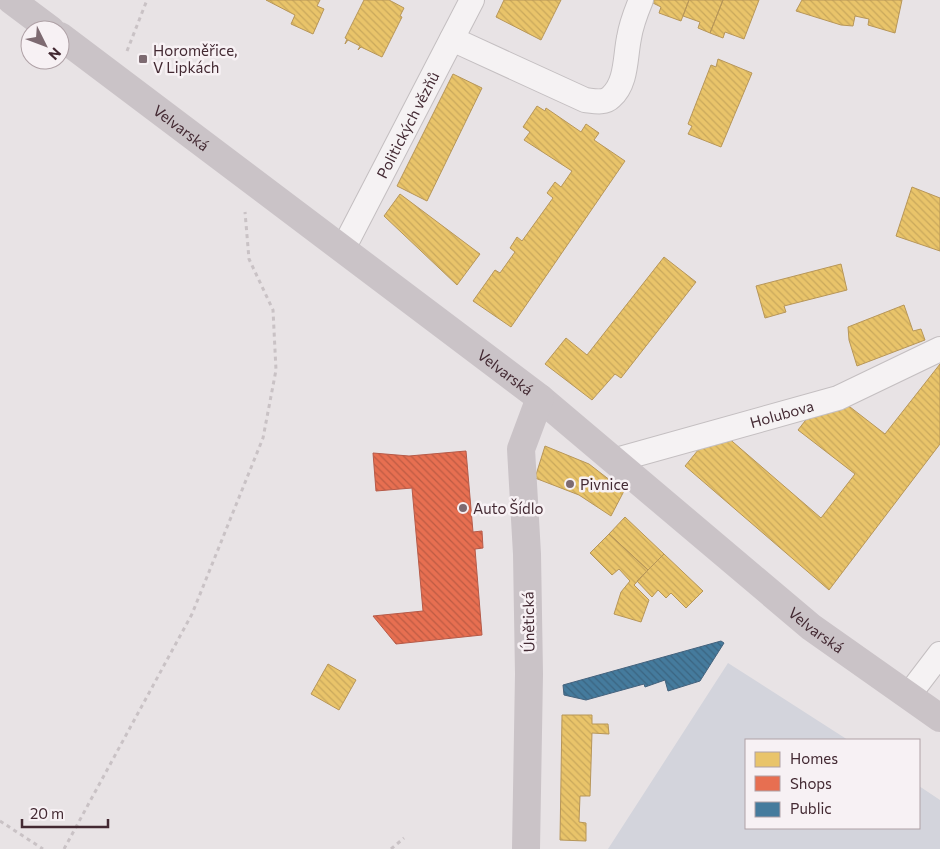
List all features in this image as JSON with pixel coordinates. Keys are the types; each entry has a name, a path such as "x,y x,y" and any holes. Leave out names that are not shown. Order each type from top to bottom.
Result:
{"main road":[{"path":"11,0 38,20"},
{"name":"Velvarská","path":"70,44 540,398 616,460 811,627 940,718"},
{"name":"Únětická","path":"526,849 529,674 527,554 521,449 540,398"}],"street":[{"name":"Politických vězňů","path":"343,249 472,0"},
{"path":"452,38 585,100 599,102 610,99 618,89 623,77 629,36 641,0"},
{"name":"Holubova","path":"616,460 838,398 940,349"},
{"path":"908,696 940,654"}],"path":[{"path":"130,42 147,0"},
{"path":"64,849 192,614 263,438 276,370 273,310 249,260 245,209"},
{"path":"0,821 43,849"},
{"path":"391,849 404,838"}],"shaded area":[{"path":"728,663 846,739 745,739 745,829 920,829 920,787 940,800 940,849 608,849"}],"building: Homes":[{"path":"266,0 320,0 317,6 324,9 313,34 291,24 295,15"},
{"path":"364,0 389,0 404,8 400,16 402,17 382,57 361,47 358,50 360,46 348,40 345,44 347,39 345,38"},
{"path":"504,0 561,0 541,40 496,17"},
{"path":"647,0 689,0 681,21 659,13 661,7"},
{"path":"689,0 723,0 710,33 698,28 700,22 683,16"},
{"path":"723,0 759,0 744,39 725,32 723,38 710,33"},
{"path":"802,0 902,0 895,33 868,25 869,19 855,16 853,26 841,25 796,11"},
{"path":"718,59 752,73 721,147 688,134 692,126 688,124 711,65 716,67"},
{"path":"453,74 482,88 427,201 397,186"},
{"path":"537,106 545,111 546,108 581,132 586,124 599,133 594,140 625,161 511,327 473,301 495,270 500,273 515,252 510,248 517,237 522,241 553,198 547,193 555,182 561,187 572,171 524,140 530,132 523,127"},
{"path":"912,187 940,198 940,251 896,236"},
{"path":"400,194 480,254 457,285 384,216"},
{"path":"664,257 696,282 621,378 615,374 592,400 545,364 566,338 587,355"},
{"path":"841,264 847,290 784,306 786,312 765,318 756,286"},
{"path":"904,305 913,331 921,329 925,340 857,366 849,340 848,327"},
{"path":"940,364 940,444 829,590 685,466 699,449 726,436 821,518 855,474 798,430 816,407 841,400 885,434"},
{"path":"545,446 589,464 624,491 611,516 579,495 535,478"},
{"path":"625,517 664,554 648,570 609,534"},
{"path":"609,534 648,570 634,585 649,600 641,622 614,614 621,592 630,581 619,569 612,575 590,553"},
{"path":"664,554 703,591 686,608 671,593 666,598 658,590 652,597 637,581"},
{"path":"328,664 356,680 339,710 311,694"},
{"path":"562,715 592,715 592,724 608,724 609,734 592,733 590,796 580,796 579,822 586,823 586,841 560,840"}],"building: Shops":[{"path":"466,451 473,532 482,531 483,548 475,549 482,635 396,644 373,616 423,611 412,488 376,491 373,453 409,456"}],"building: Public":[{"path":"721,641 724,643 700,681 668,691 665,680 645,687 644,684 586,700 564,695 563,685"}],"place":[{"name":"Horoměřice, V Lipkách","path":"143,59"},
{"name":"Pivnice","path":"570,484"},
{"name":"Auto Šídlo","path":"463,508"}]}
